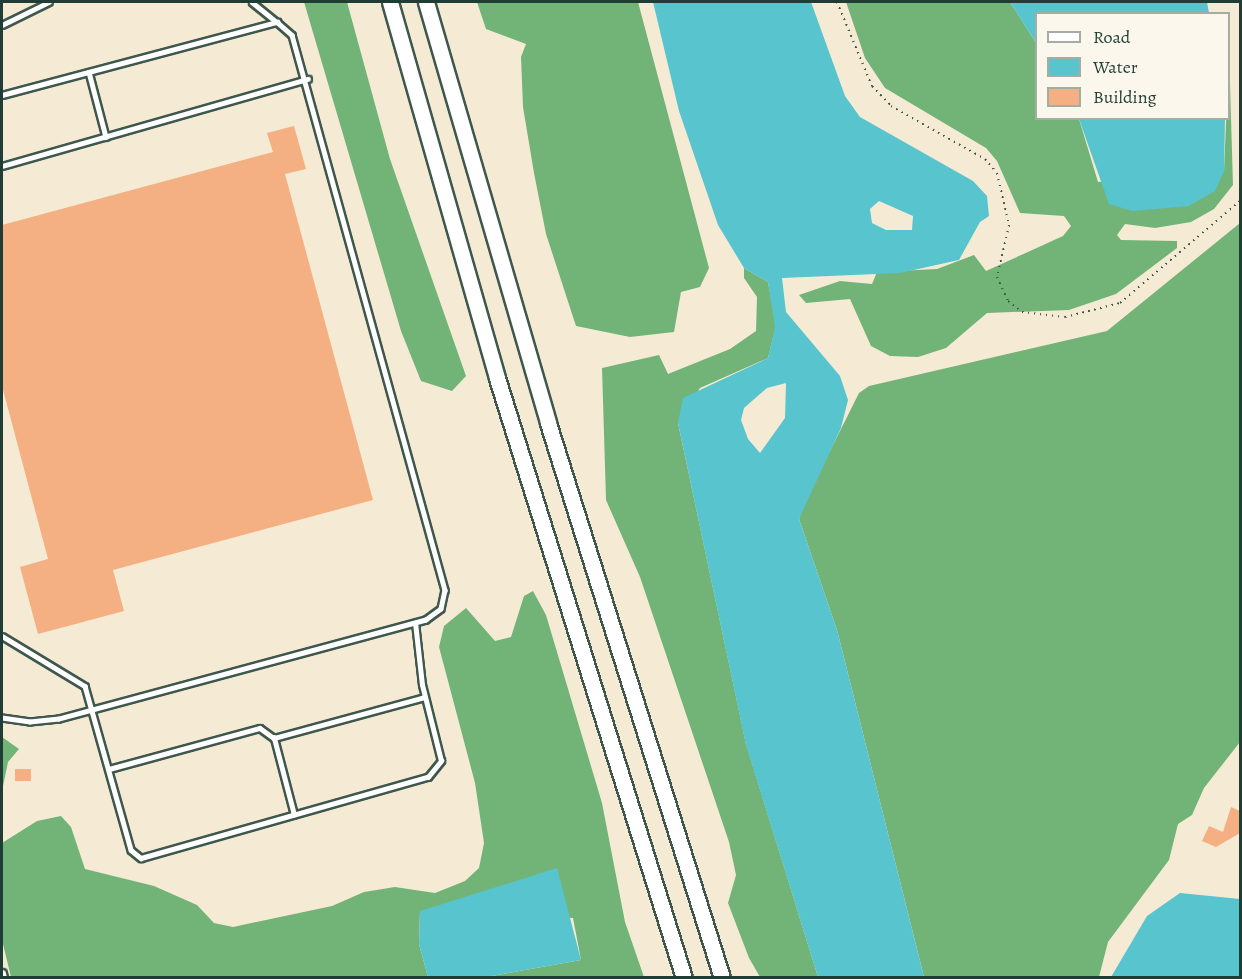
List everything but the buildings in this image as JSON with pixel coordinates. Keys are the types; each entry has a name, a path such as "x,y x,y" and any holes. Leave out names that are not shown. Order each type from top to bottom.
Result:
{"highway":[{"path":"390,2 497,378 684,978"},
{"path":"426,2 548,423 722,978"}],"lane":[{"path":"2,25 49,2"},
{"path":"2,718 30,722 93,710 415,622 441,609 445,580 298,45 277,22 252,2"},
{"path":"2,95 277,22"},
{"path":"89,72 106,137"},
{"path":"2,166 308,79"},
{"path":"2,636 79,680 93,710 131,850 141,858 428,777 441,761 425,697 415,622"},
{"path":"274,738 425,697"},
{"path":"110,769 260,728 274,738 294,815"}],"path":[{"path":"837,2 872,86 891,105 985,159 997,173 1009,225 997,277 1008,301 1022,312 1065,317 1120,303 1240,201"}],"green space":[{"path":"304,2 347,2 390,159 466,376 452,391 421,381 401,331"},
{"path":"477,2 638,2 709,268 700,287 681,292 674,332 630,337 576,326 546,234 534,173 523,107 521,57 526,44 486,29"},
{"path":"846,2 1010,2 1035,41 1035,120 1079,120 1098,182 1224,171 1226,120 1230,120 1230,84 1233,185 1214,209 1191,222 1155,228 1125,224 1117,235 1121,240 1177,241 1177,248 1116,294 1069,310 987,313 946,348 918,357 890,356 871,346 850,299 806,303 799,295 840,281 872,284 877,272 937,269 974,255 986,271 1063,236 1071,226 1064,216 1020,213 997,161 986,148 885,88 865,58"},
{"path":"1240,223 1240,742 1204,788 1192,815 1178,824 1169,860 1108,942 1099,977 924,977 837,630 799,519 809,493 859,393 869,386 1107,331"},
{"path":"744,268 768,282 776,325 768,358 700,388 678,423 746,744 818,977 760,977 749,958 728,903 736,875 729,842 640,577 606,500 602,368 659,355 668,374 730,349 756,331 757,297 744,278"},
{"path":"533,591 546,615 602,803 625,922 644,977 486,977 581,960 573,918 420,911 419,944 428,977 11,977 2,940 2,843 37,821 61,816 71,827 85,869 154,886 197,905 214,923 233,927 332,906 364,892 395,887 435,893 465,881 479,868 484,843 475,783 439,647 444,626 466,608 495,641 511,637 524,596"},
{"path":"2,737 19,749 8,762 2,791"}],"water":[{"path":"653,2 811,2 845,96 860,117 973,181 987,196 989,216 980,222 959,260 900,273 782,278 786,312 840,376 848,400 841,428 799,519 837,630 924,977 818,977 746,745 678,423 683,398 768,358 775,327 768,282 744,268 718,225 679,111","holes":["879,201 913,216 912,230 886,230 872,223 870,209","786,383 785,418 760,453 748,439 741,420 744,408 767,388"]},
{"path":"1010,2 1207,2 1209,12 1035,12 1035,41"},
{"path":"1079,120 1225,120 1224,171 1215,191 1189,206 1132,211 1109,204"},
{"path":"557,868 581,960 486,977 428,977 419,944 420,911"},
{"path":"1180,893 1240,899 1240,977 1111,977 1147,916"}]}
